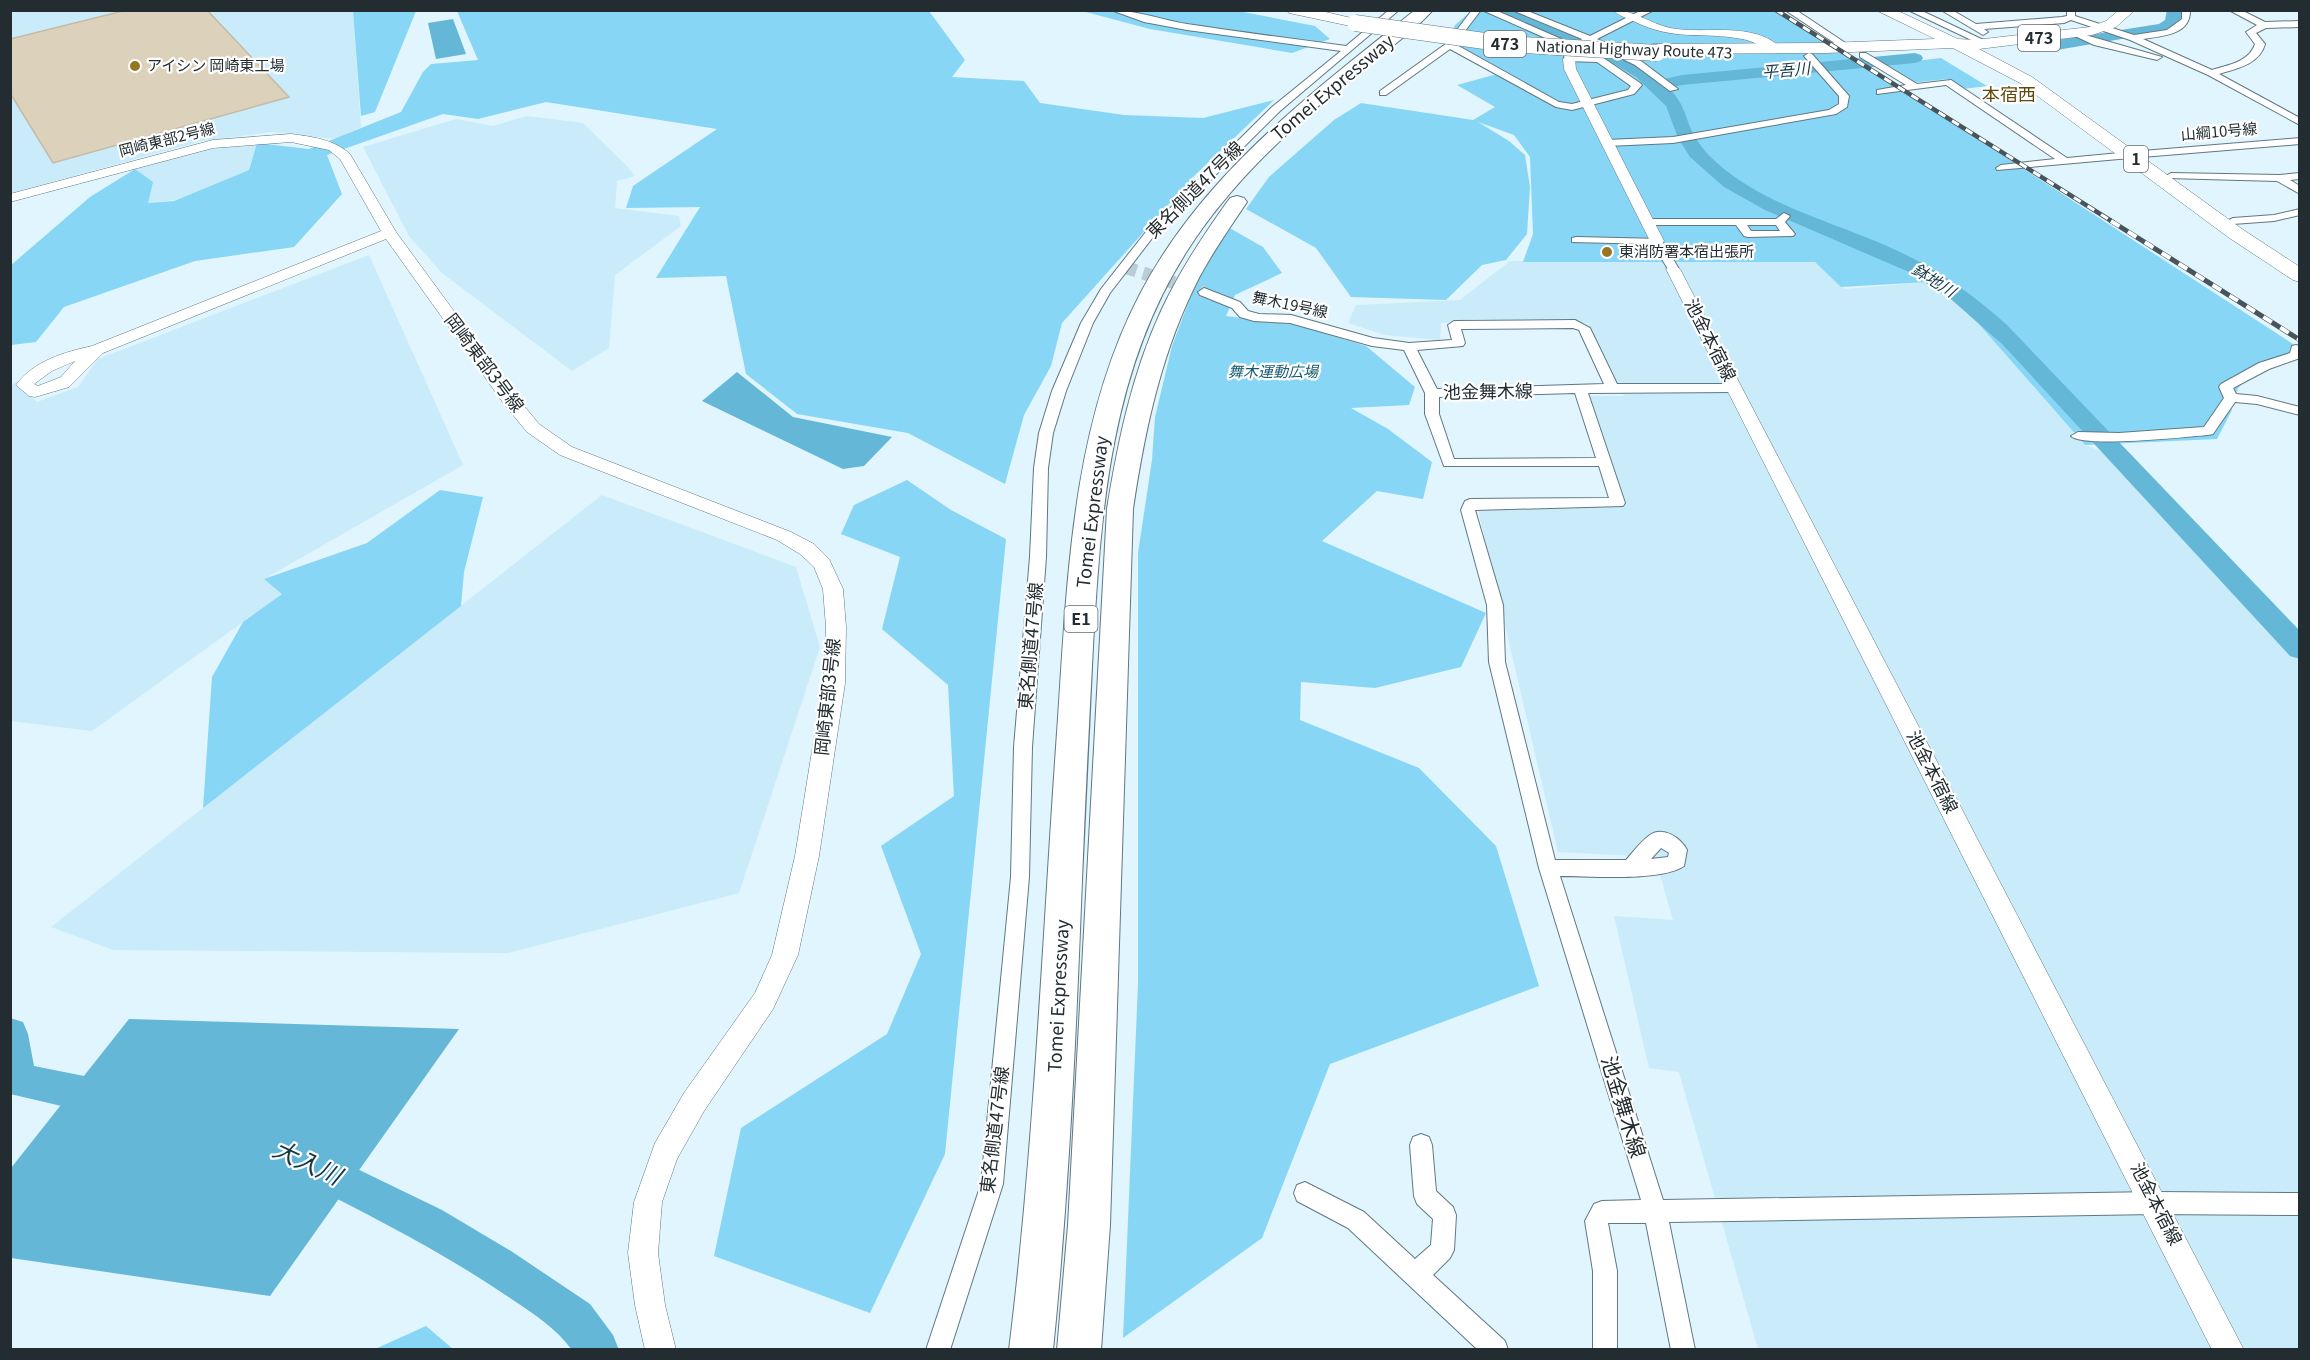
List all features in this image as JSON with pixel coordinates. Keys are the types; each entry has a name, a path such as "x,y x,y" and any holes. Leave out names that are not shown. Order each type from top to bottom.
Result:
{"highway":[{"name":"National Highway Route 473","path":"1294,10 1494,43 1811,58 1865,56 2078,34 2099,35 2128,10"},
{"name":"National Highway Route 473","path":"1317,10 1356,21"},
{"name":"Tomei Expressway","path":"1031,1350 1052,1126 1070,767 1086,545 1096,470 1112,394 1131,339 1149,297 1182,243 1228,183 1305,110 1425,10"},
{"name":"Tomei Expressway","path":"1079,1350 1089,1225 1120,509 1134,421 1148,368 1166,324 1198,258 1238,201 1294,142 1444,10"},
{"name":"1","path":"1883,10 1977,45"},
{"name":"1","path":"1899,10 1924,19 1977,45 2171,176 2300,267"},
{"name":"National Highway Route 473","path":"1655,51 1977,45"},
{"name":"1","path":"2136,154 2235,234 2300,276"}],"street":[{"path":"1115,10 1147,20 1187,27 1350,49"},
{"name":"東名側道47号線","path":"938,1350 992,1184 1020,877 1023,747 1038,557 1041,468 1046,433 1059,391 1087,323 1105,292 1149,235 1276,109 1395,10"},
{"path":"1383,93 1450,45 1477,10"},
{"path":"1450,45 1556,104 1572,107 1588,104 1631,92 1637,86 1599,59 1486,10"},
{"path":"1516,10 1591,38 1662,78 1673,89"},
{"path":"1618,10 1662,29 1675,32 1749,35 1776,49"},
{"path":"1650,10 1591,38 1575,50 1570,69 1657,242 1673,269"},
{"path":"1789,10 1848,48"},
{"path":"1912,10 1924,19"},
{"path":"1945,10 1974,27 2064,20 2071,14 2099,35 2167,60 2183,61"},
{"path":"2099,35 2133,38 2175,30 2184,23 2186,10"},
{"path":"2233,10 2264,24 2300,24"},
{"path":"2211,73 2244,63 2259,49 2260,44 2251,32 2264,24"},
{"path":"1974,27 1977,45"},
{"path":"2133,38 2211,73 2300,122"},
{"path":"1865,56 1914,86"},
{"path":"1607,144 1673,140 1832,112 1844,105 1844,96 1811,58"},
{"path":"1880,92 1948,82 2066,162"},
{"name":"岡崎東部2号線","path":"10,198 213,144 291,138 319,142 334,147"},
{"name":"山綱10号線","path":"2001,168 2136,154 2300,141"},
{"name":"岡崎東部3号線","path":"334,147 345,157 389,233 510,400 533,428 566,451 784,536 807,549 822,564 833,589 836,627 834,683 807,856 785,955 764,1001 694,1102 665,1153 648,1202 643,1253 650,1305 661,1350"},
{"path":"2171,176 2279,178 2300,176"},
{"path":"2279,178 2300,191"},
{"path":"2233,221 2280,217 2300,212"},
{"path":"2280,217 2300,223"},
{"path":"1647,222 1739,222 1748,234 1789,234 1782,219"},
{"path":"97,350 389,233"},
{"path":"1576,240 1657,242"},
{"name":"池金本宿線","path":"1673,269 2193,1275 2229,1350"},
{"name":"舞木19号線","path":"1204,292 1236,305 1244,314 1251,316 1291,319 1372,342 1409,347 1458,343 1454,325 1575,324 1584,328 1612,388"},
{"path":"1409,347 1432,393"},
{"path":"2231,398 2226,387 2264,366 2296,355 2296,349"},
{"path":"1612,388 1734,388"},
{"name":"池金舞木線","path":"1612,388 1432,393 1432,414 1449,463 1606,462 1618,503 1470,504 1468,510 1495,605 1497,662 1548,868 1655,1210 1683,1350"},
{"path":"1581,390 1606,462"},
{"path":"2231,398 2257,400 2300,411"},
{"path":"2078,436 2123,437 2208,431 2231,398"},
{"path":"1548,868 1630,868"},
{"path":"1416,1275 1442,1250 1445,1215 1425,1196 1421,1145"},
{"path":"1305,1193 1356,1220 1496,1350"},
{"path":"1605,1350 1605,1271 1596,1221 1602,1212 2155,1203 2300,1203"}],"shaded area":[{"name":"アイシン 岡崎東工場","path":"15,10 353,11 361,127 337,139 271,132 202,141 11,193 11,12"},
{"path":"527,116 583,123 635,176 617,181 615,208 679,216 681,226 615,275 609,348 572,371 442,273 409,236 363,147 456,119 493,126"},
{"path":"257,143 249,170 176,200 148,203 135,169 204,150"},
{"path":"369,255 463,465 264,579 283,593 92,731 11,721 11,385 17,382 37,402 78,387 98,359"},
{"path":"1510,261 1815,262 1845,289 1929,282 1963,306 2085,445 2111,455 2299,657 2299,1349 1758,1349 1679,1072 1649,1068 1614,916 1673,920 1655,857 1558,852 1477,505 1622,502 1588,396 1624,396 1588,323 1474,319 1441,323 1440,340 1385,335 1348,323 1356,305 1460,300"},
{"path":"602,495 796,567 820,647 739,893 508,953 113,950 51,927"}],"green space":[{"path":"353,11 416,11 375,112 361,116"},
{"path":"457,11 929,11 965,60 952,77 1024,81 1040,103 1124,115 1203,118 1274,100 1194,176 1062,323 1051,366 1024,415 1005,484 908,433 797,414 746,374 726,276 656,278 700,207 626,208 633,186 717,129 546,102 478,119 443,114 327,155 342,194 294,247 195,261 64,307 36,342 11,345 10,266 90,197 135,169 153,182 148,203 174,201 249,170 257,143 309,149 401,112 423,72 431,64 478,60"},
{"path":"1082,11 1238,11 1315,26 1330,39 1292,53 1150,29"},
{"path":"1471,11 1781,11 2299,348 2256,370 2238,388 2231,412 2217,439 2085,445 1963,306 1929,282 1841,287 1815,262 1523,262 1533,234 1530,157 1514,135 1478,122 1509,141 1525,155 1530,187 1527,234 1506,260 1482,265 1446,300 1351,297 1316,248 1246,209 1269,177 1334,120 1361,103 1473,120 1495,107 1457,85 1497,74 1452,49 1454,26"},
{"path":"1941,58 1987,86 1963,89 1948,79 1910,83 1881,65"},
{"name":"舞木運動広場","path":"1226,226 1263,247 1282,273 1235,295 1226,316 1298,325 1366,346 1415,387 1409,405 1351,408 1388,429 1432,462 1423,499 1377,491 1322,541 1486,613 1461,667 1375,688 1301,682 1300,720 1419,768 1496,846 1539,986 1330,1064 1262,1238 1123,1338 1138,984 1138,553 1152,460 1155,417 1172,346 1201,269"},
{"path":"907,480 951,510 1006,539 945,1154 870,1313 714,1256 741,1128 887,1034 921,954 881,846 954,796 948,685 882,629 900,557 841,534 854,505"},
{"path":"440,490 483,497 464,572 461,606 203,808 212,677 243,622 282,594 264,579 367,543"},
{"path":"426,1326 453,1349 375,1349"}],"water":[{"path":"453,19 466,54 436,59 428,23"},
{"path":"737,372 793,417 892,437 864,466 843,469 702,401"},
{"path":"129,1019 459,1029 270,1296 11,1258 11,1168"}],"building":[{"name":"アイシン 岡崎東工場","path":"127,10 207,10 289,97 53,163 10,93 10,39"}],"waterway":[{"name":"鉢地川","path":"1504,10 1585,42 1642,74 1675,105 1683,130 1697,153 1709,166 1731,183 1772,206 1880,250 1916,268 1946,285 1973,306 2011,340 2300,649"},
{"name":"平吾川","path":"2057,45 2163,28 2172,22 2175,10"},
{"name":"平吾川","path":"1658,86 1682,80 1915,58"},
{"name":"大入川","path":"10,1034 19,1080 109,1099"},
{"name":"大入川","path":"316,1168 428,1224 497,1265 575,1319 598,1350"}],"tunnel":[{"path":"1124,267 1204,292"}],"railway":[{"path":"1776,10 2113,222"},
{"path":"2111,221 2300,340"}],"place":[{"name":"アイシン 岡崎東工場","path":"135,66"},
{"name":"東消防署本宿出張所","path":"1607,252"}],"district":[{"name":"本宿西","path":"2009,95"}]}
